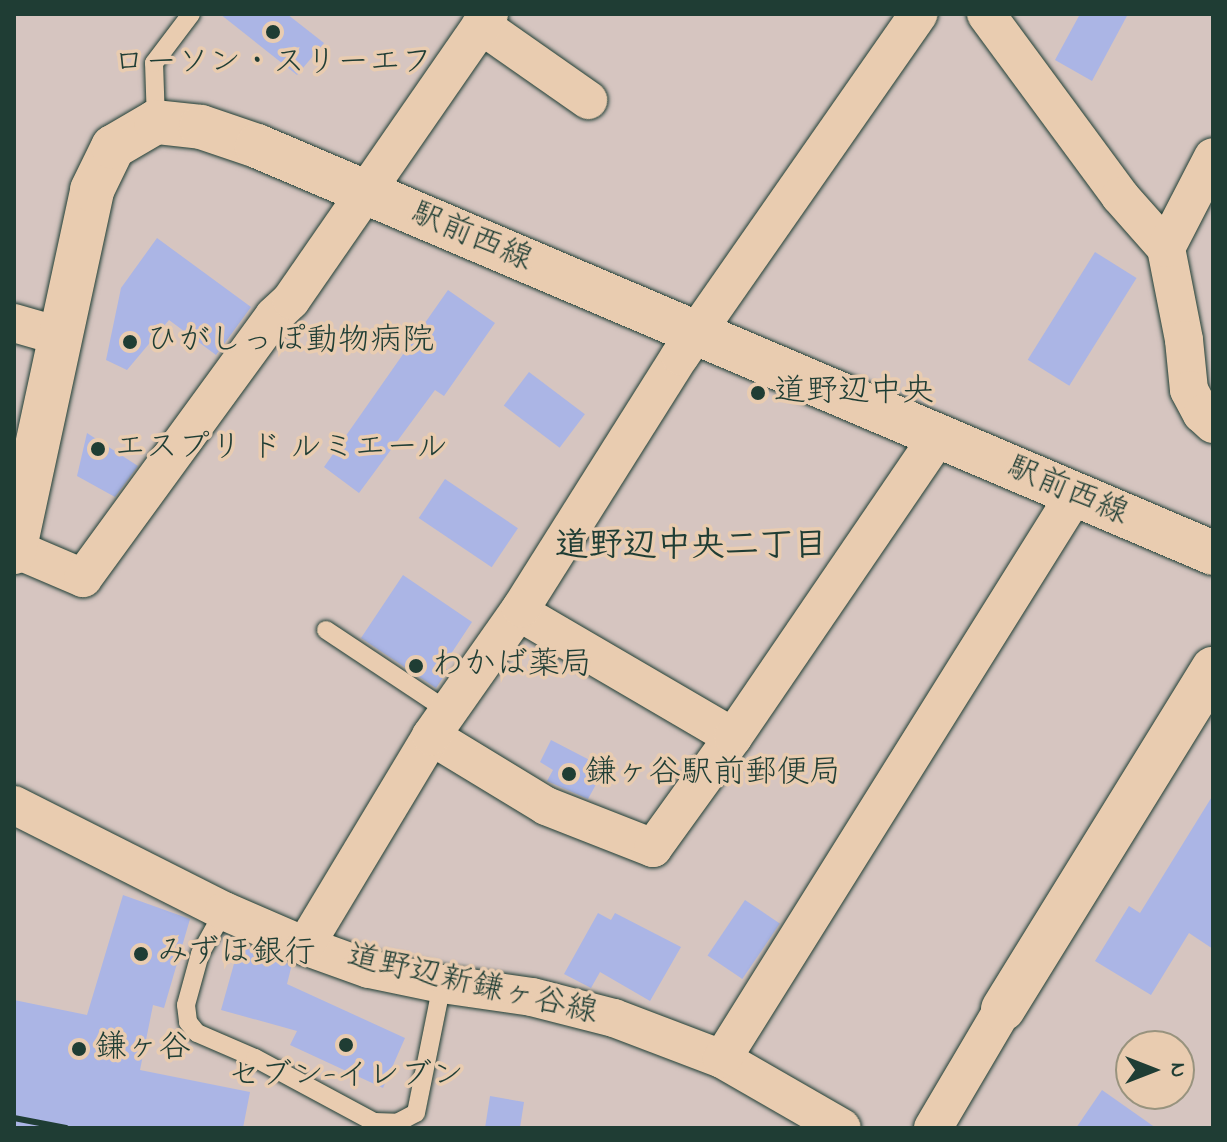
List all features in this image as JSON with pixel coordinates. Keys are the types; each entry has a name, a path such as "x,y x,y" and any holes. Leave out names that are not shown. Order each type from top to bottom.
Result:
{"street":[{"path":"305,946 440,724 519,612 694,334 919,14"},
{"path":"986,14 1120,196 1166,248 1184,340 1189,390 1202,414 1213,424"},
{"path":"156,122 113,147 92,190 14,551 74,590 274,316 291,300 485,20 588,100"},
{"name":"駅前西線","path":"156,122 201,127 366,193 1213,553"},
{"path":"1166,248 1203,201 1213,157"},
{"path":"14,323 59,336"},
{"path":"440,724 546,806 653,848 733,737 938,437"},
{"path":"722,1059 1074,496"},
{"path":"519,612 733,737"},
{"path":"933,1128 1213,669"},
{"name":"道野辺新鎌ヶ谷線","path":"14,805 224,911 305,946 369,969 442,984 532,997 614,1018 722,1059 842,1128"}],"lane":[{"path":"156,122 154,63 191,14"},
{"path":"326,630 440,724"},
{"path":"224,911 200,954 186,1005 188,1022 197,1033 255,1058 374,1122 397,1123 416,1113 442,984"}],"building":[{"path":"220,14 287,14 324,43 297,75"},
{"path":"1080,14 1128,14 1092,81 1055,60"},
{"path":"157,238 251,307 216,355 169,320 127,370 106,360 121,288"},
{"path":"1095,252 1137,278 1069,386 1028,360"},
{"path":"448,290 495,323 444,396 435,390 359,493 324,467"},
{"path":"529,372 585,414 560,448 504,406"},
{"name":"エスプリ ド ルミエール","path":"87,433 138,466 115,497 77,476"},
{"path":"445,479 518,528 492,567 419,518"},
{"path":"403,575 472,622 443,666 448,670 436,688 361,638"},
{"path":"551,740 605,768 588,799 547,781 553,770 540,762"},
{"path":"1213,795 1213,949 1189,933 1151,995 1095,961 1129,906 1140,913"},
{"name":"鎌ヶ谷","path":"123,895 190,919 164,1008 153,1005 140,1070 250,1092 243,1128 14,1128 14,1000 87,1015"},
{"path":"745,900 780,923 742,979 708,956"},
{"path":"598,913 611,920 615,913 681,947 650,1001 600,972 591,988 564,974"},
{"path":"239,946 292,964 287,984 405,1038 383,1088 290,1045 297,1031 221,1010"},
{"path":"1102,1090 1115,1099 1115,1110 1130,1110 1156,1128 1076,1128"},
{"path":"490,1096 524,1102 520,1128 485,1128"}],"railway":[{"path":"14,1118 66,1128"}],"place":[{"name":"ローソン・スリーエフ","path":"273,32"},
{"name":"ひがしっぽ動物病院","path":"130,342"},
{"name":"道野辺中央","path":"758,393"},
{"name":"エスプリ ド ルミエール","path":"98,449"},
{"name":"わかば薬局","path":"416,666"},
{"name":"鎌ヶ谷駅前郵便局","path":"569,774"},
{"name":"みずほ銀行","path":"141,954"},
{"name":"セブン-イレブン","path":"346,1045"},
{"name":"鎌ヶ谷","path":"79,1049"}],"district":[{"name":"道野辺中央二丁目","path":"691,548"}]}
